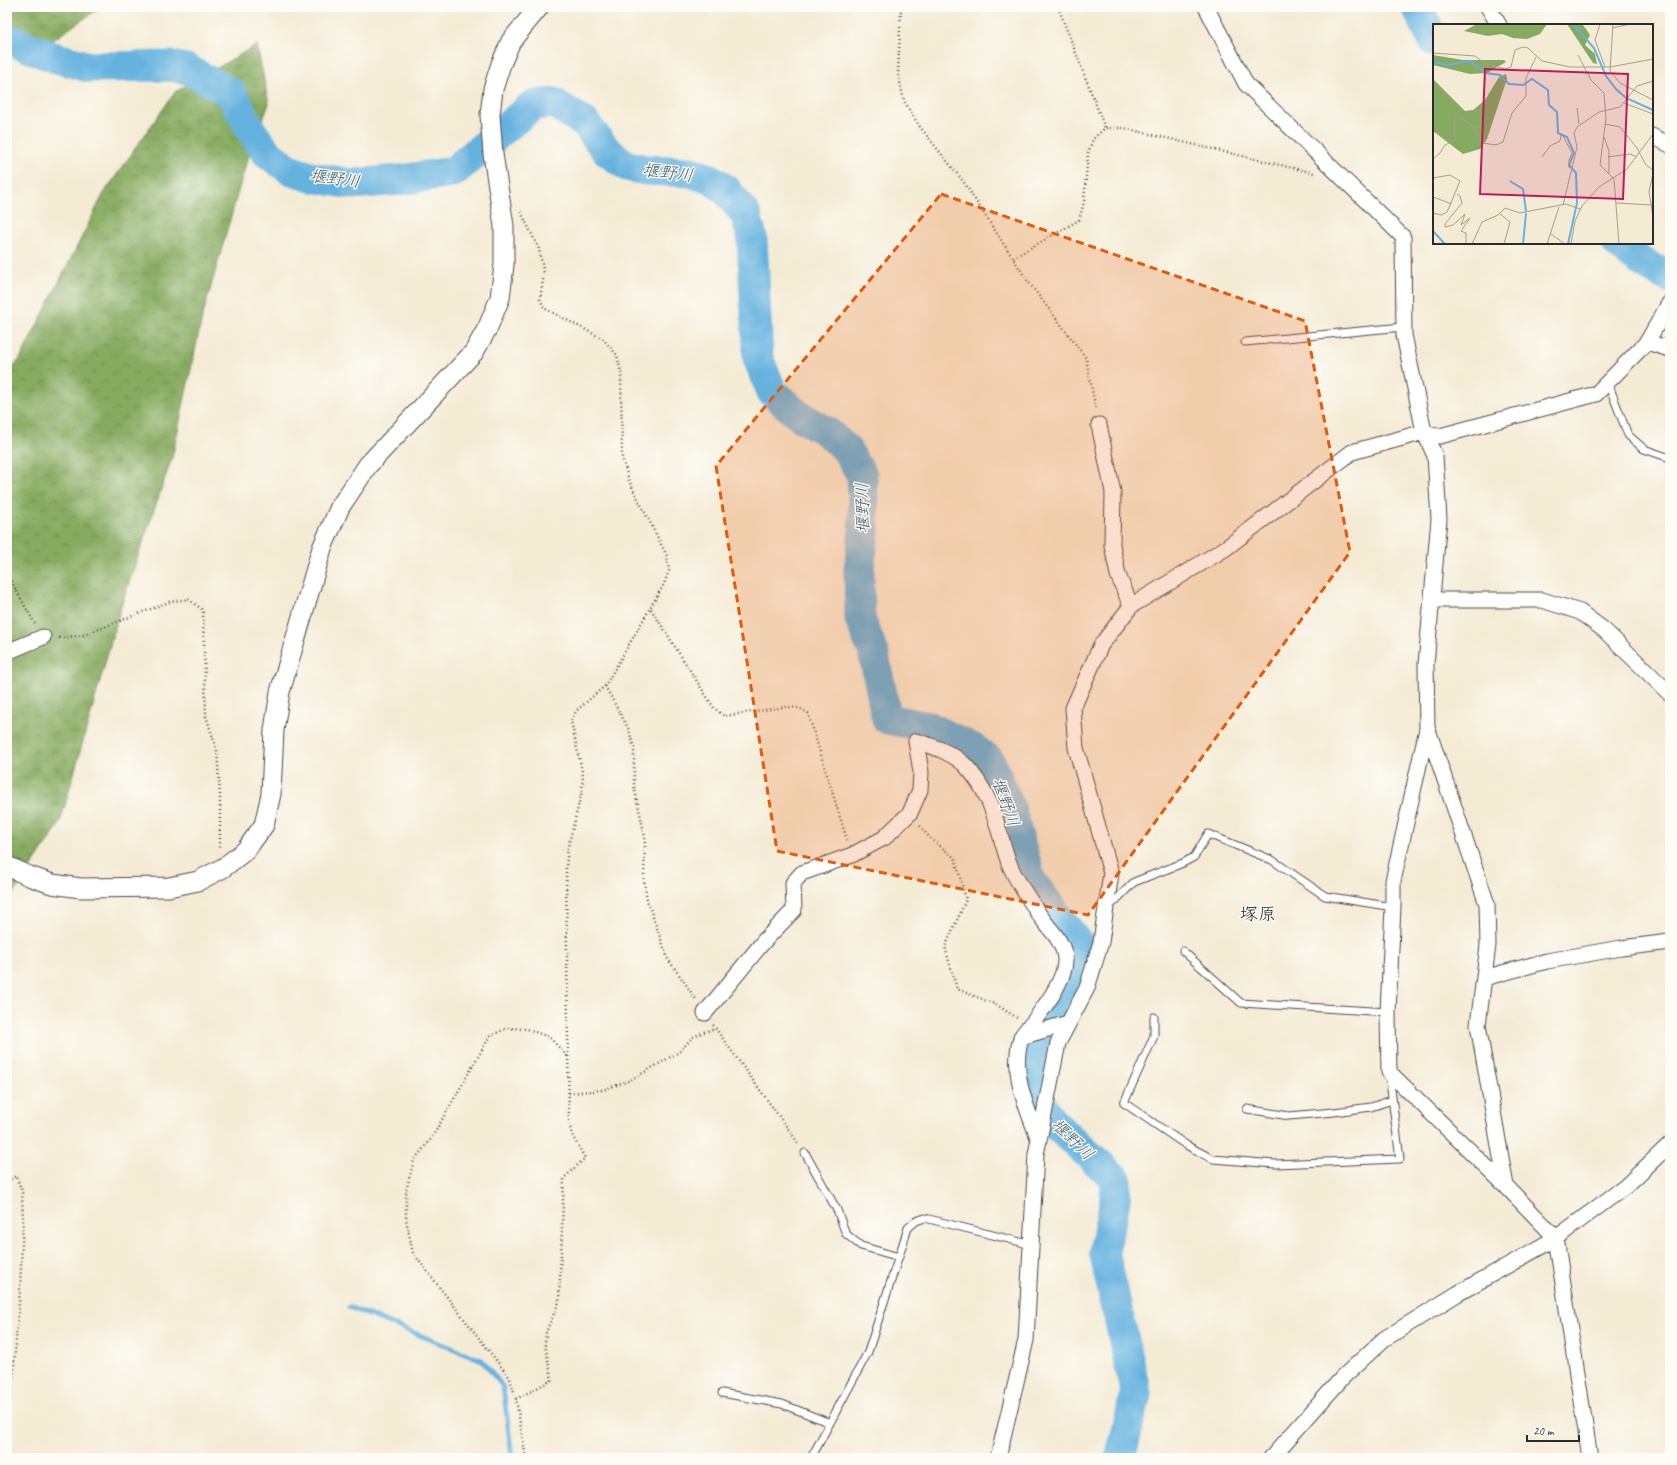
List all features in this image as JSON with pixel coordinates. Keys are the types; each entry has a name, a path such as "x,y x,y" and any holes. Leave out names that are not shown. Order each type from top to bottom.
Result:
{"street":[{"path":"7,866 52,884 81,888 169,887 198,881 223,868 246,850 264,825 271,794 274,730 280,692 322,548 340,507 368,465 474,352 488,327 500,298 504,265 504,226 493,154 490,115 493,88 500,64 511,41 539,7"},
{"path":"1206,7 1246,84 1403,237 1404,335 1424,432 1434,456 1439,519 1426,664 1427,729 1393,881 1394,906 1388,1012 1389,1072 1506,1186 1556,1238 1590,1458"},
{"path":"1488,7 1498,24"},
{"path":"1653,136 1670,145"},
{"path":"998,1458 1026,1340 1036,1154 1048,1101 1058,1043 1065,1024 1087,988 1101,942 1111,873 1076,748 1073,708 1101,645 1131,606 1226,548 1352,452 1424,432 1440,436 1596,394 1648,342 1668,305"},
{"path":"1648,342 1670,349"},
{"path":"1099,425 1113,492 1112,545 1118,575 1131,606"},
{"path":"1432,600 1542,600 1580,612 1604,630 1670,694"},
{"path":"7,652 43,637"},
{"path":"1427,729 1487,904 1488,945 1478,1025 1506,1186"},
{"path":"705,1013 764,941 794,910 793,883 802,873 852,855 884,838 910,813 920,790 922,772 916,741 943,750 964,764 978,782 993,809 1010,865 1037,913 1063,947 1065,961 1061,977 1046,1004 1026,1032 1018,1060 1018,1079 1040,1136"},
{"path":"1484,978 1547,961 1621,948 1670,942"},
{"path":"1026,1032 1065,1024"},
{"path":"1271,1458 1343,1377 1384,1339 1457,1294 1556,1238 1626,1186 1670,1144"}],"lane":[{"path":"1245,342 1403,327"},
{"path":"1608,383 1628,435 1644,449 1670,458"},
{"path":"1106,910 1134,882 1183,863 1194,857 1208,834 1272,860 1325,896 1394,906"},
{"path":"1183,951 1241,1003 1388,1012"},
{"path":"1154,1017 1154,1036 1124,1102 1186,1145 1213,1159 1275,1164 1400,1159 1389,1072"},
{"path":"1247,1109 1290,1116 1371,1107 1392,1100"},
{"path":"805,1153 837,1210 846,1234 861,1246 899,1257"},
{"path":"811,1458 868,1352 908,1228 916,1221 925,1218 1032,1245"},
{"path":"722,1393 782,1404 830,1423"}],"path":[{"path":"901,7 898,73 904,101 920,127 964,181 1027,280 1086,358 1099,425"},
{"path":"1058,7 1105,128"},
{"path":"1013,258 1079,220 1084,202 1088,153 1093,139 1105,128 1124,128 1318,174 1328,164"},
{"path":"516,1398 552,1380 545,1344 546,1332 559,1302 564,1178 585,1158 572,1135 569,1123 566,868 568,847 582,791 583,776 571,721 576,711 605,686 664,584 668,571 667,556 629,481 622,458 621,372 617,355 603,338 544,308 540,299 544,274 539,250 520,210"},
{"path":"7,574 43,637 58,638 83,635 169,602 188,599 203,610 206,716 217,750 220,795 219,848 223,868"},
{"path":"650,609 714,708 724,716 785,707 799,708 808,713 852,855"},
{"path":"605,686 629,730 634,748 634,786 645,837 644,879 647,900 668,959 805,1153"},
{"path":"910,813 930,838 955,858 966,900 945,946 957,989 997,1005 1026,1032"},
{"path":"526,1458 516,1398 510,1378 414,1253 406,1219 406,1191 414,1160 432,1139 490,1036 507,1028 527,1029 548,1037 569,1058"},
{"path":"569,1093 602,1090 631,1080 679,1052 693,1037 716,1029"},
{"path":"7,1181 16,1176 22,1191 23,1221 20,1290 13,1383 7,1419"}],"highlighted area":[{"path":"941,194 1305,321 1350,552 1088,915 777,851 716,466"}],"green space":[{"path":"7,7 101,7 35,52 7,54"},
{"path":"257,45 269,104 246,164 202,318 172,458 122,603 60,823 7,904 7,373 20,359 104,193 175,92"}],"waterway":[{"path":"1417,7 1433,39"},
{"name":"堰野川","path":"7,39 53,57 89,67 172,66 187,69 231,93 252,132 267,153 292,171 311,177 352,184 400,180 453,172 533,105 554,103 585,123 607,151 627,166 646,170 690,172 711,179 726,190 746,215 752,237 758,358 772,392 798,415 826,431 846,449 862,475 864,532 859,569 860,619 873,651 887,719 929,727 974,749 990,761 1010,808 1031,881 1080,946 1077,973 1033,1050 1033,1090 1052,1122 1116,1179 1115,1200 1104,1251 1136,1394 1120,1458"},
{"path":"1618,244 1640,261 1670,278"},
{"path":"349,1307 482,1360 503,1387 512,1458"}],"district":[{"name":"塚原","path":"1258,914"}]}
